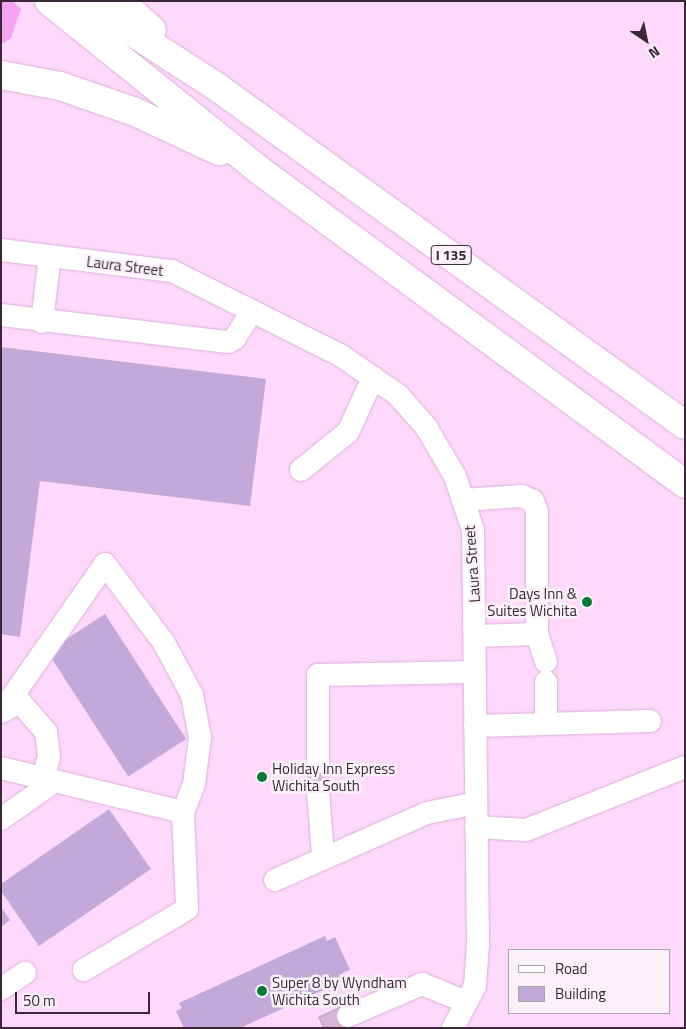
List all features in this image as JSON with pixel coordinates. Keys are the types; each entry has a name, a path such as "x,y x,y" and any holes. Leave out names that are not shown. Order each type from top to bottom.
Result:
{"highway":[{"path":"48,1 259,170 685,484"},
{"path":"84,1 217,87"},
{"path":"120,1 217,87"},
{"path":"1,75 60,86 135,112 259,170"},
{"name":"I 135","path":"217,87 685,425"},
{"path":"618,434 685,496"}],"street":[{"name":"Laura Street","path":"1,250 172,271 340,355 398,395 426,427 456,476 473,530 478,944 475,986 453,1028"},
{"path":"42,322 50,256"},
{"path":"1,315 42,322 228,342 235,338 252,311"},
{"path":"301,470 348,432 373,378"},
{"path":"463,500 522,496 533,501 537,512 537,634 546,672 546,724"},
{"path":"3,709 105,564 164,644 192,695 200,738 194,784 183,812 187,909 84,970"},
{"path":"475,636 537,634"},
{"path":"318,762 318,675 475,672"},
{"path":"3,709 20,702 46,732 49,779"},
{"path":"475,726 650,721"},
{"path":"476,827 526,830 685,767"},
{"path":"1,768 183,812"},
{"path":"1,819 49,779"},
{"path":"318,792 323,856"},
{"path":"275,880 323,856 427,813 476,803"},
{"path":"1,989 25,973"},
{"path":"362,1018 422,984 466,1002"}],"shaded area":[{"path":"1,1 12,1 21,9 11,38 1,45"}],"building":[{"path":"1,347 266,379 250,506 40,481 20,637 1,634"},
{"path":"105,614 186,739 128,777 47,652"},
{"path":"109,809 151,869 39,946 1,891 1,884"},
{"path":"1,907 10,920 1,927"},
{"name":"Super 8 by Wyndham Wichita South","path":"325,936 327,941 335,937 350,970 342,973 345,980 240,1028 184,1028 176,1011 182,1008 179,1003"},
{"path":"343,1005 353,1028 323,1028 318,1017"}],"tunnel":[{"path":"318,762 318,792"},
{"path":"325,1028 348,1016"}],"place":[{"name":"Days Inn & Suites Wichita","path":"587,602"},
{"name":"Holiday Inn Express Wichita South","path":"262,777"},
{"name":"Super 8 by Wyndham Wichita South","path":"262,991"}]}
